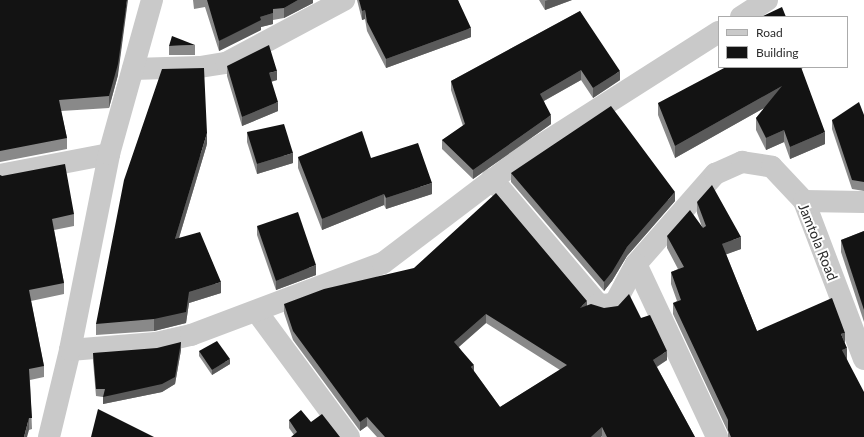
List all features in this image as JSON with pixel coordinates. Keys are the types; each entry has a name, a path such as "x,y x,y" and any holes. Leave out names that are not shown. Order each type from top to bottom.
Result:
{"street":[{"path":"49,437 70,350 109,154 152,0"},
{"path":"133,68 200,67 226,63 344,0"},
{"path":"743,16 767,0"},
{"path":"70,350 156,342 191,335 257,312 383,263 524,156 718,33"},
{"path":"0,175 109,154"},
{"name":"Jamtola Road","path":"492,179 598,304 615,303 636,264 715,174 742,162 772,167 804,201 864,359"},
{"path":"804,201 864,202"},
{"path":"636,264 717,437"},
{"path":"257,312 349,437"}],"building":[{"path":"0,0 127,0 118,64 109,96 59,100 67,138 0,151"},
{"path":"207,0 298,0 284,8 273,9 273,13 260,17 261,20 219,41"},
{"path":"359,0 458,0 471,28 386,59 367,22 365,10 362,11"},
{"path":"782,7 786,16 763,16"},
{"path":"580,11 620,71 593,88 581,70 540,94 551,115 473,170 442,140 465,124 451,81"},
{"path":"172,36 195,45 169,46"},
{"path":"269,45 277,71 269,73 278,102 242,117 227,66"},
{"path":"204,68 207,133 175,239 200,232 221,282 189,292 186,312 154,319 96,324 124,180 162,69"},
{"path":"724,68 801,68 825,132 790,147 784,130 766,138 756,118 782,86 675,146 658,103"},
{"path":"859,102 864,115 864,182 852,180 832,120"},
{"path":"611,106 675,192 627,247 604,282 511,173"},
{"path":"284,124 293,153 257,164 247,132"},
{"path":"362,131 371,158 418,143 432,183 386,198 384,194 322,219 298,157"},
{"path":"65,164 74,214 52,219 64,283 29,290 44,366 29,369 32,418 29,418 24,437 0,437 0,175 2,176"},
{"path":"712,185 741,237 722,244 757,331 832,298 845,333 841,334 847,348 842,350 864,392 864,437 731,437 728,430 728,420 673,303 681,300 671,272 684,267 667,236 690,210 703,228 706,226 697,202"},
{"path":"496,193 587,301 580,308 591,304 604,308 618,306 629,294 641,318 650,315 667,351 653,360 695,437 607,437 602,427 591,437 385,437 367,417 360,422 293,331 284,304 324,289 414,268","holes":["486,314 567,365 500,407 471,367 474,365 454,342"]},
{"path":"298,212 316,265 276,281 257,226"},
{"path":"864,231 864,310 841,240"},
{"path":"217,341 230,359 212,370 199,351"},
{"path":"181,342 175,377 162,384 103,397 105,389 96,389 93,353 157,348"},
{"path":"98,409 154,437 91,437"},
{"path":"301,410 311,422 322,414 340,437 291,437 297,432 289,420"}]}
